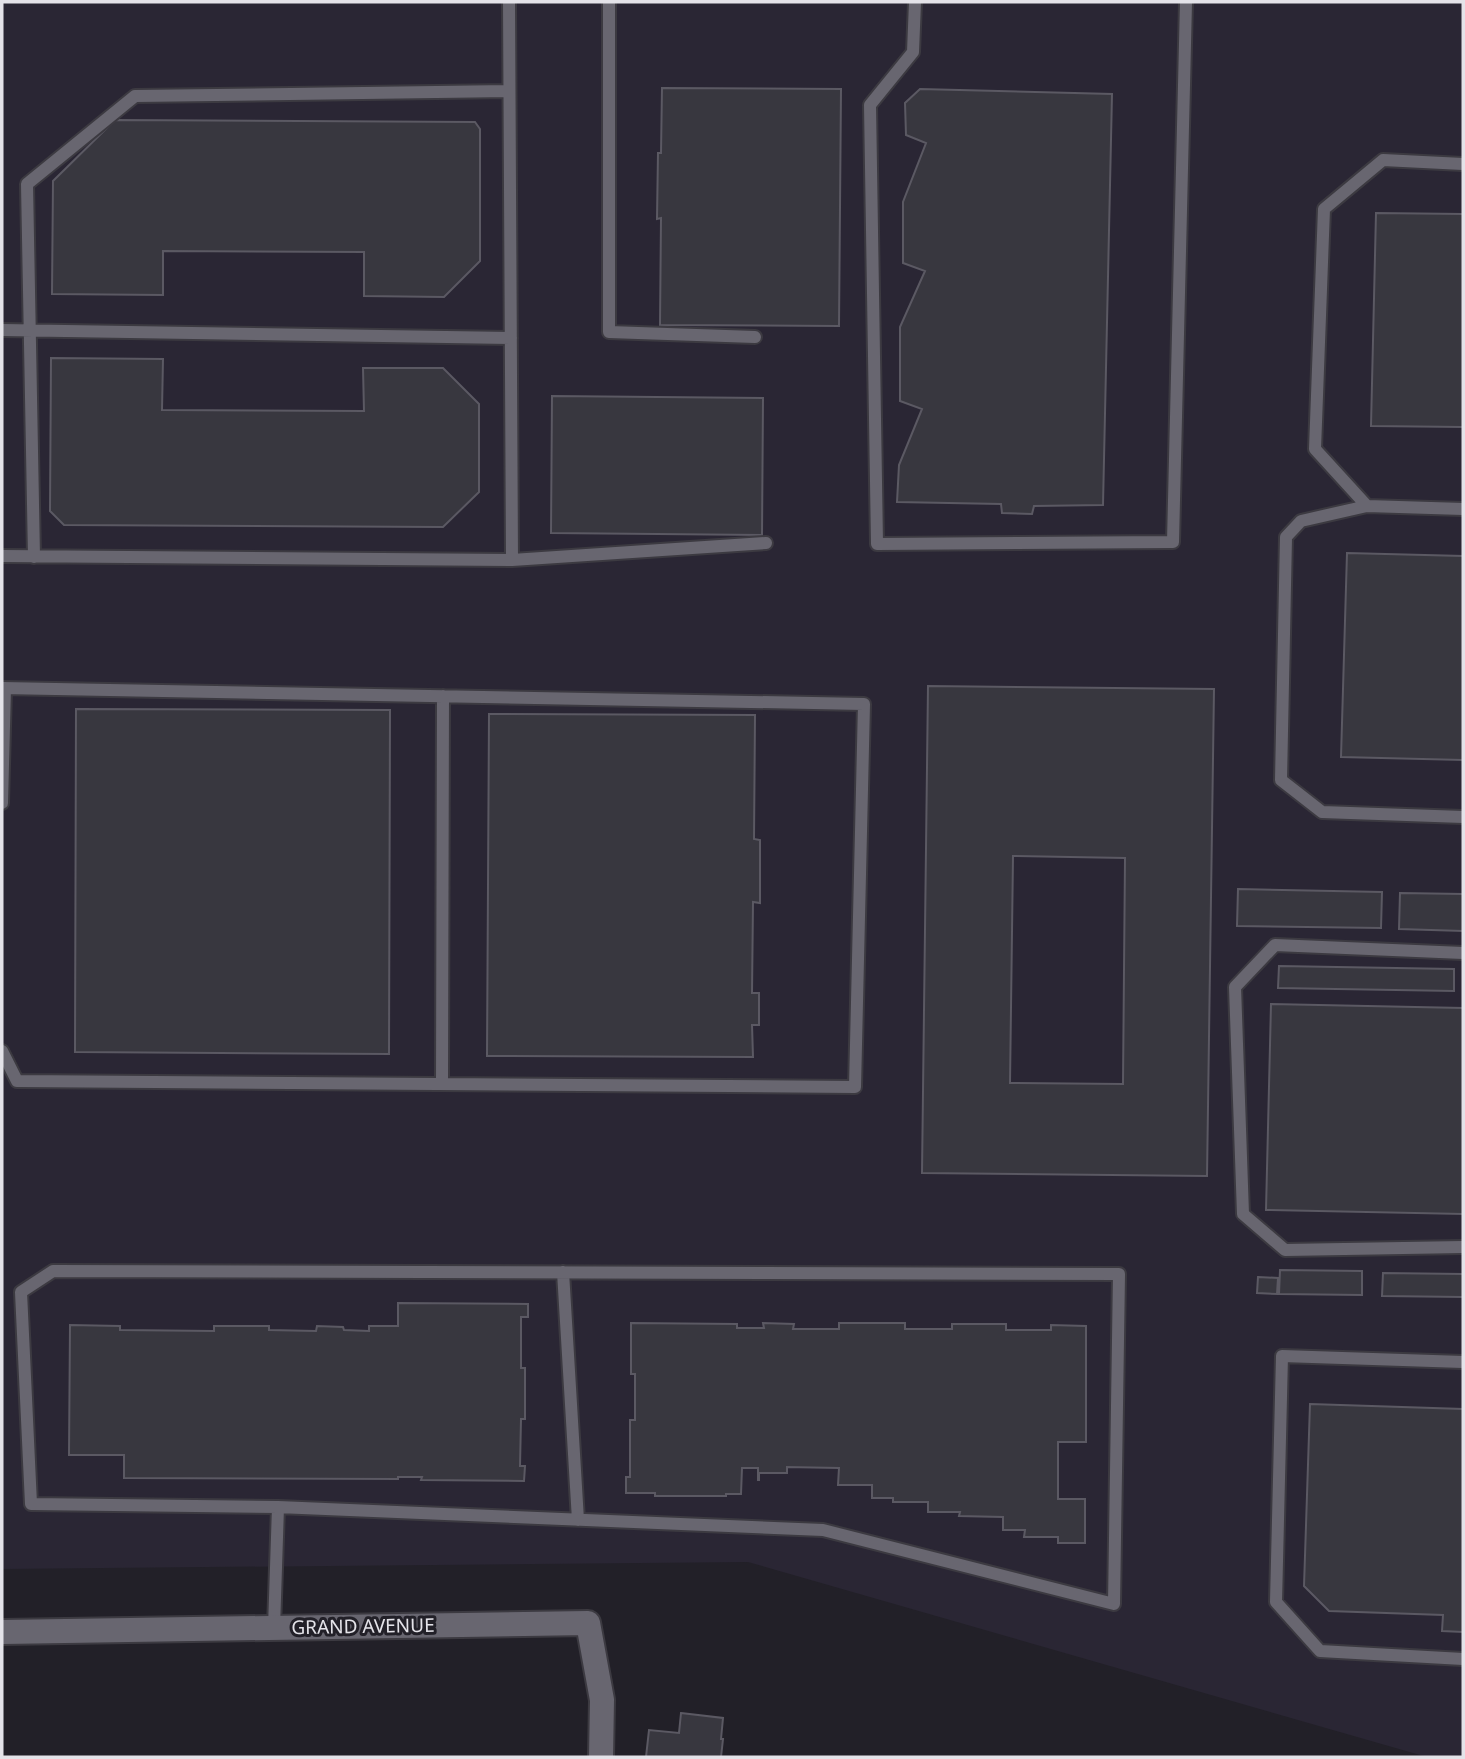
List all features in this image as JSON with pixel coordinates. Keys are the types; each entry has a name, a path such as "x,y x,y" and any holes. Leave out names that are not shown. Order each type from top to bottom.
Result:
{"street":[{"name":"GRAND AVENUE","path":"2,1632 588,1623 602,1699 601,1757"}],"lane":[{"path":"509,2 512,560"},
{"path":"609,2 609,332 755,337"},
{"path":"915,2 913,52 870,105 877,544 1173,542 1186,2"},
{"path":"34,556 27,184 135,96 509,91"},
{"path":"1367,506 1315,449 1324,209 1383,160 1463,164"},
{"path":"2,330 511,338"},
{"path":"1463,509 1367,506 1301,521 1286,537 1281,780 1322,812 1463,817"},
{"path":"2,556 512,560 766,543"},
{"path":"2,803 3,688 864,704 855,1087 17,1081 2,1051"},
{"path":"442,1084 443,696"},
{"path":"1463,953 1275,945 1235,986 1243,1214 1285,1250 1463,1247"},
{"path":"52,1271 1119,1274 1114,1604 823,1530 278,1507 31,1504 21,1292 52,1271"},
{"path":"563,1272 578,1520"},
{"path":"1463,1362 1282,1356 1276,1602 1321,1651 1463,1659"},
{"path":"274,1628 278,1507"}],"shaded area":[{"path":"2,2 1463,2 1463,1757 1427,1757 748,1562 2,1569"}],"building":[{"path":"662,88 841,89 839,326 660,325 661,218 657,219"},
{"path":"920,89 1112,94 1103,505 1034,506 1032,514 1002,513 1001,504 897,502 899,465 922,409 900,401 900,327 925,271 903,263 903,202 926,143 906,135 905,103"},
{"path":"115,120 475,122 480,129 480,261 444,297 364,296 364,252 163,251 163,295 52,294 53,181"},
{"path":"1376,213 1463,214 1463,427 1371,426"},
{"path":"51,358 163,359 162,410 364,411 363,368 443,368 479,404 479,492 443,527 64,525 50,511"},
{"path":"552,396 763,398 762,535 551,533"},
{"path":"1347,553 1463,556 1463,760 1341,757"},
{"path":"928,686 1214,689 1207,1176 922,1173","holes":["1013,856 1125,858 1123,1084 1010,1083"]},
{"path":"76,709 390,710 389,1054 75,1052"},
{"path":"489,714 755,715 754,839 760,840 760,903 753,902 752,993 759,993 759,1025 752,1025 753,1057 487,1056"},
{"path":"1238,889 1382,892 1381,928 1237,926"},
{"path":"1400,893 1463,894 1463,931 1399,929"},
{"path":"1279,966 1454,969 1454,991 1278,988"},
{"path":"1271,1004 1463,1008 1463,1214 1266,1210"},
{"path":"1280,1270 1362,1271 1362,1295 1279,1294"},
{"path":"1383,1273 1463,1274 1463,1297 1382,1296"},
{"path":"1258,1277 1278,1278 1277,1294 1257,1293"},
{"path":"398,1303 528,1304 528,1317 521,1317 525,1419 521,1419 520,1466 525,1466 524,1481 421,1480 422,1477 124,1478 124,1455 69,1455 70,1325 120,1326 120,1330 214,1331 214,1326 269,1326 269,1330 316,1331 317,1326 369,1331 369,1326 398,1326"},
{"path":"631,1323 737,1324 737,1328 764,1328 763,1323 794,1324 793,1329 839,1329 839,1323 905,1323 905,1329 952,1329 952,1324 1006,1324 1006,1330 1051,1330 1051,1325 1086,1326 1086,1442 1058,1442 1058,1499 1085,1499 1085,1543 1058,1543 1058,1537 1024,1537 1025,1530 1003,1530 1003,1517 959,1516 960,1512 928,1512 928,1502 893,1502 893,1498 872,1498 872,1485 838,1485 839,1468 787,1467 787,1473 759,1473 758,1480 758,1468 742,1468 741,1494 726,1496 655,1496 655,1493 626,1493 626,1477 630,1477 630,1420 635,1420 635,1374 631,1374"},
{"path":"1310,1404 1463,1409 1463,1632 1442,1631 1443,1615 1329,1611 1304,1586"},
{"path":"681,1713 723,1718 721,1757 646,1757 649,1730 679,1733"}]}
